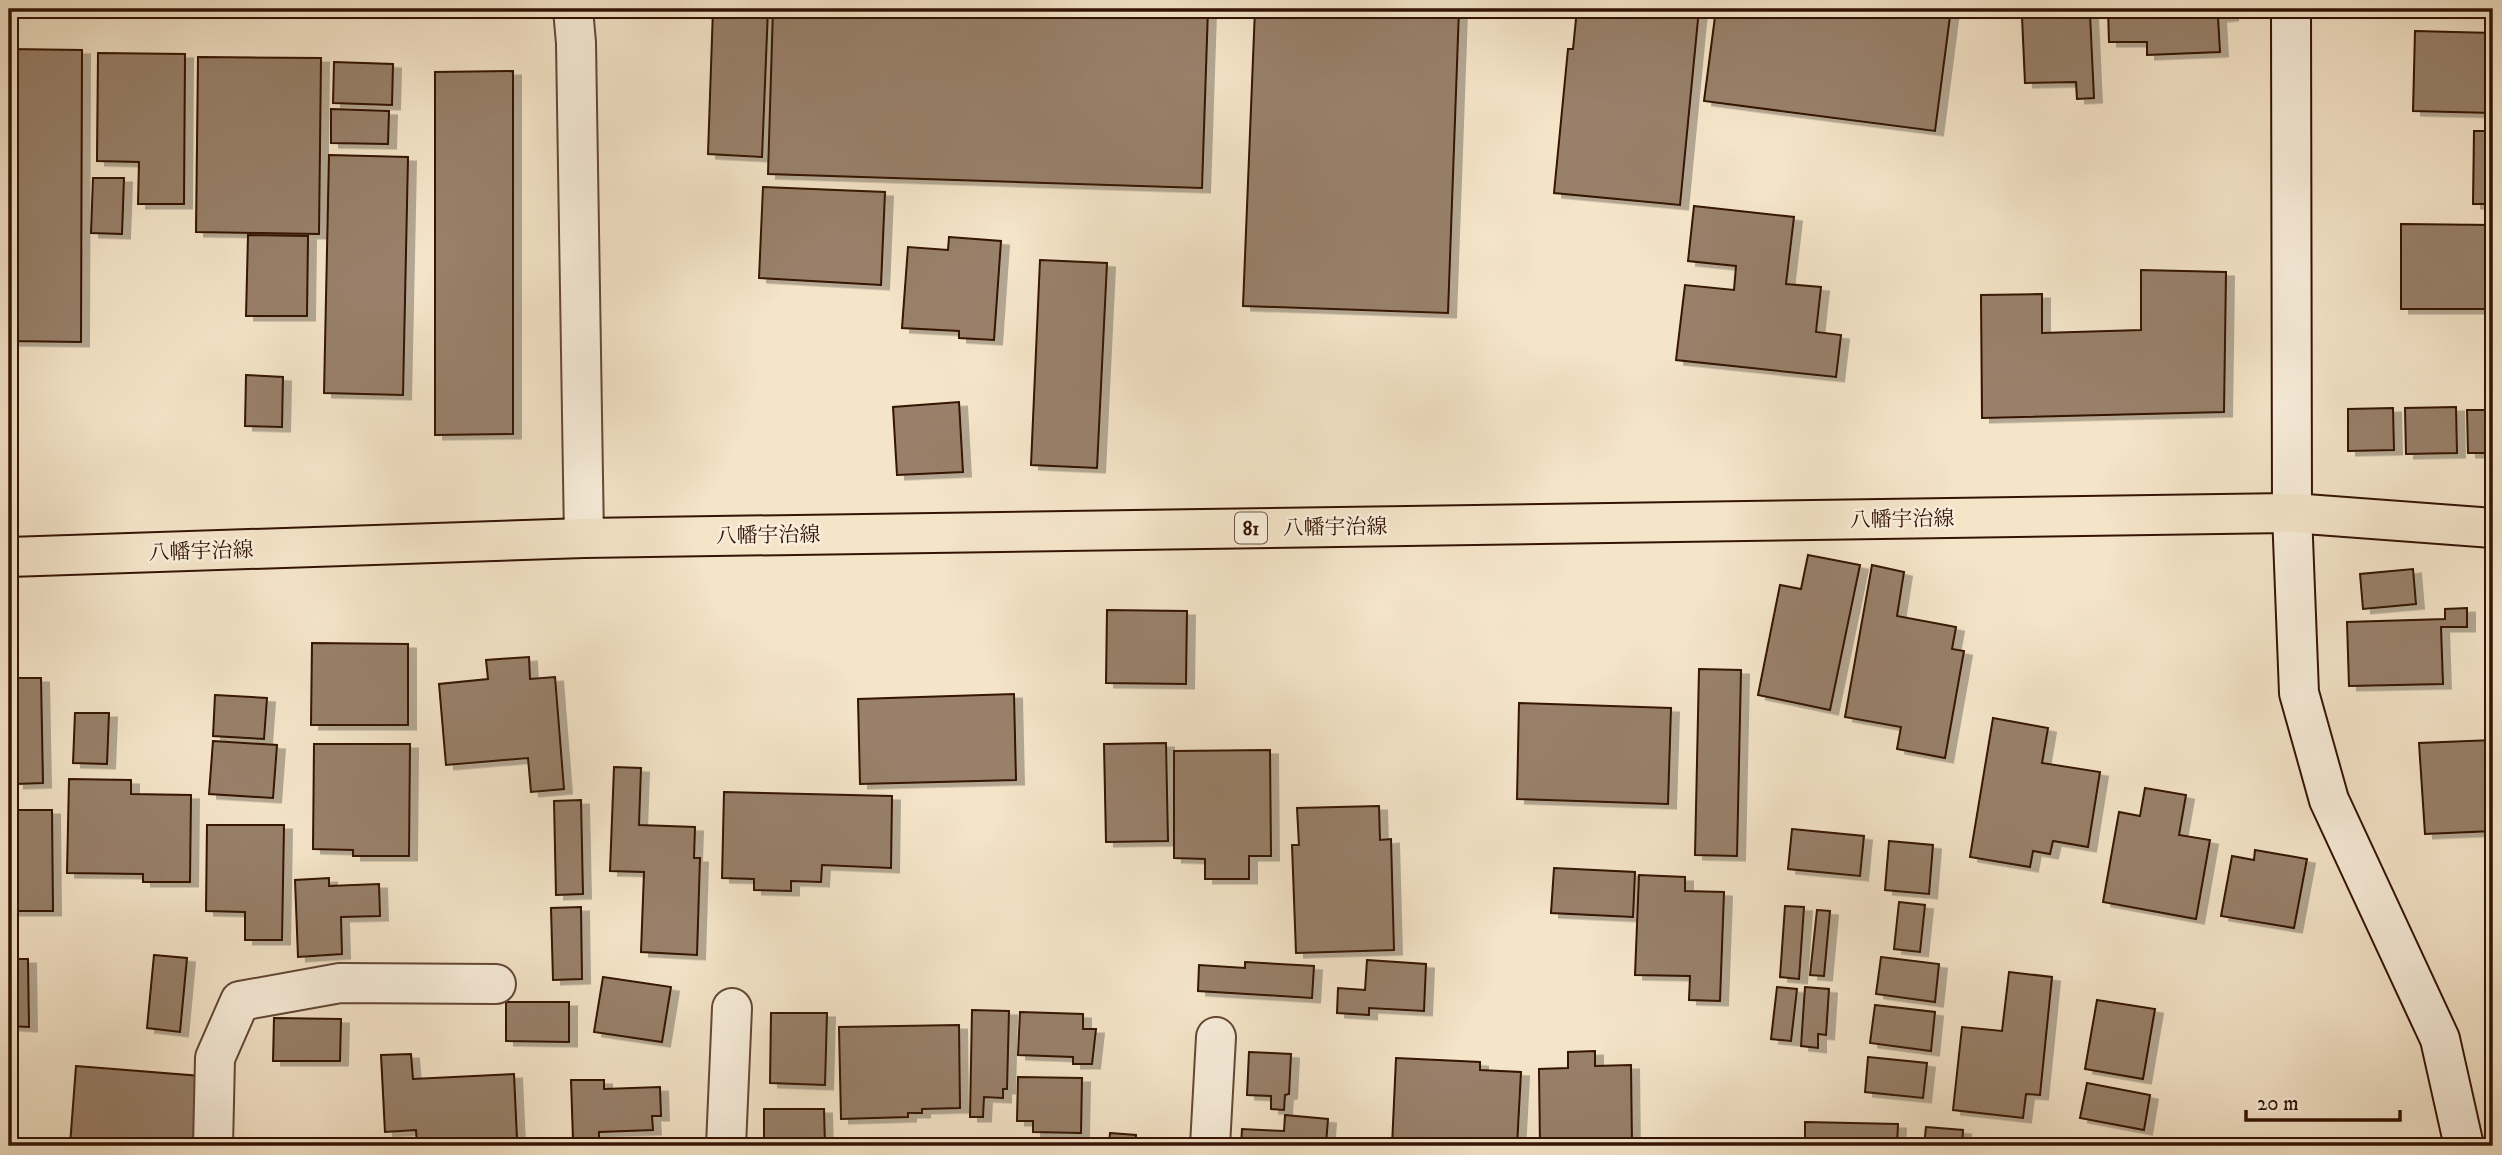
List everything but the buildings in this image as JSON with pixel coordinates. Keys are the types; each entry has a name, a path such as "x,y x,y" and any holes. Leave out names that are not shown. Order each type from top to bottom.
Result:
{"main road":[{"name":"八幡宇治線","path":"9,557 584,538 2292,513 2493,528"}],"street":[{"path":"573,9 576,43 584,538"},
{"path":"2291,9 2292,513 2299,693 2329,800 2440,1039 2464,1146"},
{"path":"213,1146 215,1058 240,1002 340,983 496,984"},
{"path":"726,1146 732,1008"},
{"path":"1210,1146 1216,1037"}]}
